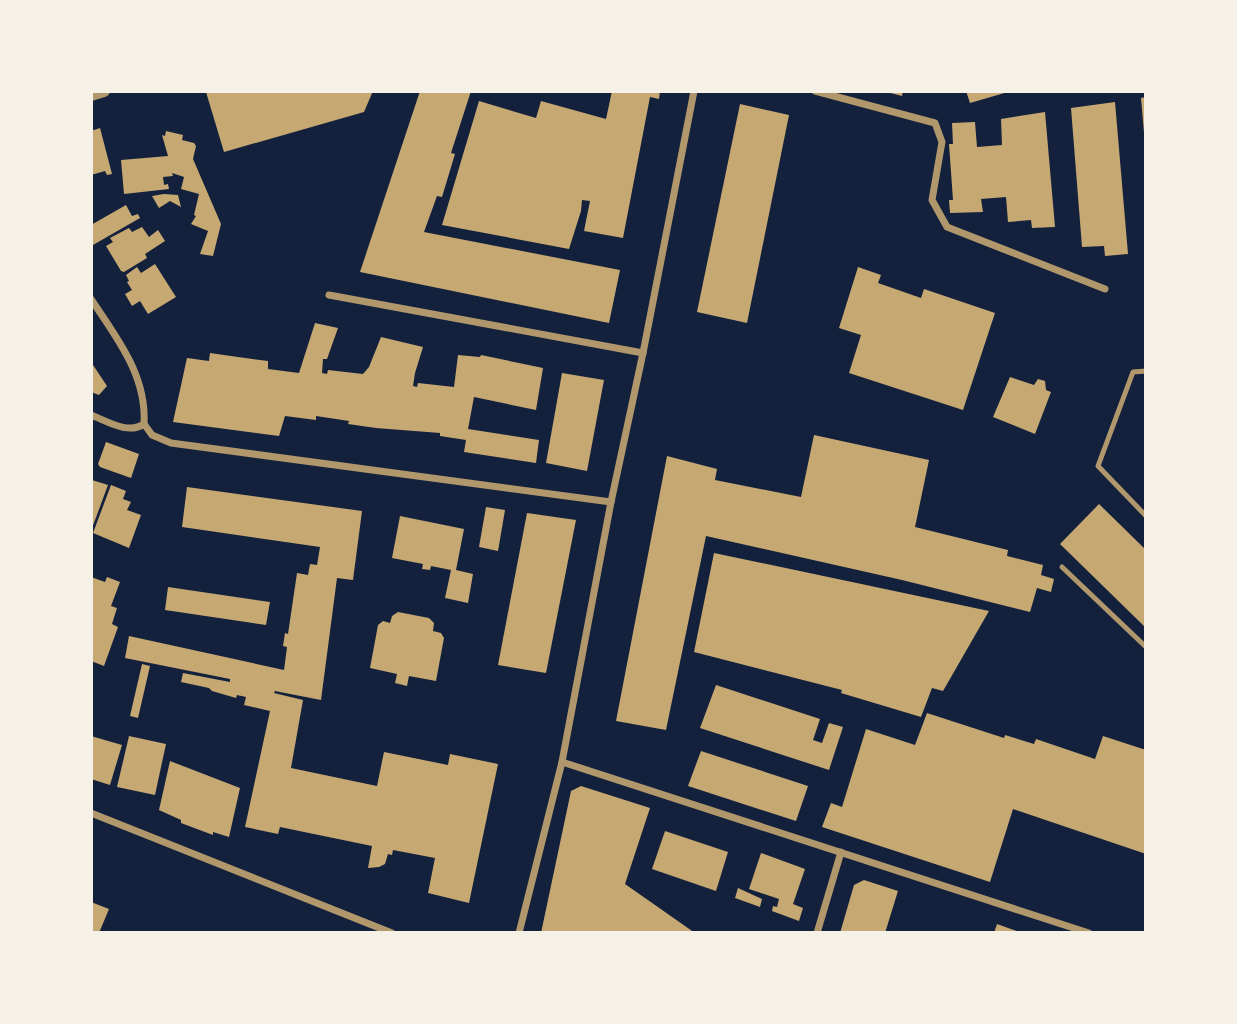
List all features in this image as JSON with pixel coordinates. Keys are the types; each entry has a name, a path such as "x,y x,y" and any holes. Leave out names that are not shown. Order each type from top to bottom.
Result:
{"street":[{"path":"91,95 104,91"},
{"path":"519,933 562,762 611,502 694,91"},
{"path":"815,91 935,123 942,142 932,200 947,228 1105,289"},
{"path":"329,295 643,353"},
{"path":"91,299 131,362 140,388 144,424 152,435 171,443 611,502"},
{"path":"91,415 126,428 137,428 144,424"},
{"path":"562,762 1089,933"},
{"path":"91,813 392,933"},
{"path":"817,933 841,852"}],"lane":[{"path":"1146,371 1133,372 1098,466 1146,516"},
{"path":"1062,567 1146,647"}],"building":[{"path":"373,91 364,112 224,152 206,92"},
{"path":"420,91 471,91 451,153 455,154 442,197 437,196 424,232 620,270 609,323 360,272"},
{"path":"612,91 660,91 659,99 650,97 623,238 584,231 590,201 582,200 569,249 442,225 479,101 536,118 541,101 606,119"},
{"path":"883,91 903,91 902,96"},
{"path":"966,91 1008,91 1008,92 970,103"},
{"path":"1146,97 1146,133 1144,133 1141,98"},
{"path":"1115,102 1128,254 1105,256 1104,246 1082,247 1071,108"},
{"path":"740,104 789,115 747,323 697,312"},
{"path":"1045,112 1055,227 1032,228 1031,220 1008,222 1006,197 981,199 983,212 950,213 949,200 953,200 949,144 953,144 952,123 975,122 977,147 1002,145 1001,119"},
{"path":"100,128 112,174 107,175 105,171 91,175 91,131"},
{"path":"166,131 183,135 182,140 196,146 193,159 221,224 213,256 200,254 208,231 191,224 196,216 194,215 199,194 181,189 184,177 172,173 173,176 163,177 164,185 168,184 169,189 124,194 121,160 168,156 162,135 165,136"},
{"path":"178,195 181,207 170,201 159,208 152,196"},
{"path":"126,205 132,216 138,214 140,218 93,245 91,225"},
{"path":"142,227 149,237 158,230 165,241 145,254 147,258 124,272 121,271 106,246 113,242 110,238 129,228 132,232"},
{"path":"155,264 176,297 148,314 140,301 132,306 125,294 132,290 126,275 137,267 141,273"},
{"path":"858,267 881,275 878,283 921,298 924,289 995,313 963,410 849,373 861,335 839,328"},
{"path":"315,323 338,328 327,359 323,359 322,373 327,374 328,370 363,374 369,367 381,337 423,347 413,386 417,387 418,383 454,387 458,355 481,355 543,368 536,410 474,397 468,429 539,440 536,463 464,452 466,440 440,436 440,433 376,428 316,416 316,420 285,416 279,436 173,422 187,358 209,361 210,353 268,361 268,369 299,373"},
{"path":"91,362 107,386 99,395 91,392"},
{"path":"562,373 604,380 587,471 546,463"},
{"path":"1010,377 1034,385 1038,379 1045,381 1046,390 1051,392 1035,434 993,417"},
{"path":"814,435 929,460 915,527 1008,550 1007,556 1043,565 1041,575 1054,579 1051,592 1037,588 1030,612 706,536 666,730 616,721 667,456 717,469 715,480 801,497"},
{"path":"106,442 139,454 131,478 100,467 98,464"},
{"path":"92,480 108,485 91,531 91,483"},
{"path":"111,485 126,491 123,499 131,502 127,510 141,515 129,548 93,533"},
{"path":"187,487 362,511 353,580 337,578 321,700 275,691 274,693 303,700 291,768 377,786 384,752 448,765 450,754 498,764 469,903 428,893 435,858 393,850 392,855 388,854 385,864 368,868 372,846 280,827 278,834 245,827 270,711 244,705 246,697 237,695 236,698 181,682 183,673 230,682 230,679 125,658 129,636 284,670 287,647 283,646 285,633 288,634 297,573 308,575 310,564 317,565 320,547 182,527"},
{"path":"1099,504 1146,550 1146,628 1060,544"},
{"path":"486,507 505,510 498,551 479,547"},
{"path":"527,513 576,520 546,673 498,665"},
{"path":"400,516 464,529 456,570 473,574 468,603 445,598 451,570 431,566 430,570 422,569 423,564 392,558"},
{"path":"714,553 989,611 943,691 932,688 921,717 841,693 842,690 694,652"},
{"path":"91,577 105,582 107,577 120,582 111,606 117,608 112,624 118,627 104,666 91,661"},
{"path":"168,587 270,602 266,625 165,610"},
{"path":"398,612 429,618 434,623 433,631 441,633 444,638 436,681 409,676 407,686 395,683 397,674 370,668 378,625 383,621 390,623 392,616"},
{"path":"142,664 150,666 138,718 130,716"},
{"path":"716,685 820,719 813,740 822,743 829,723 843,727 829,770 700,728"},
{"path":"927,713 1004,738 1005,735 1034,744 1036,739 1095,759 1103,736 1146,750 1146,854 1013,809 990,882 822,827 831,803 842,807 866,729 915,745"},
{"path":"91,736 122,745 110,785 91,779"},
{"path":"129,736 166,744 155,795 117,787"},
{"path":"701,751 808,786 796,821 688,786"},
{"path":"170,761 240,788 229,837 213,832 213,835 181,823 181,820 159,810"},
{"path":"581,786 650,808 625,884 695,933 541,933 571,791"},
{"path":"665,831 728,852 716,891 652,869"},
{"path":"761,853 805,869 793,904 803,908 799,921 772,911 773,906 777,907 779,899 749,889"},
{"path":"864,880 898,891 885,933 840,933 854,885"},
{"path":"738,888 762,899 760,907 735,898"},
{"path":"91,902 109,909 99,933 91,933"},
{"path":"997,924 1022,933 994,933"}]}
